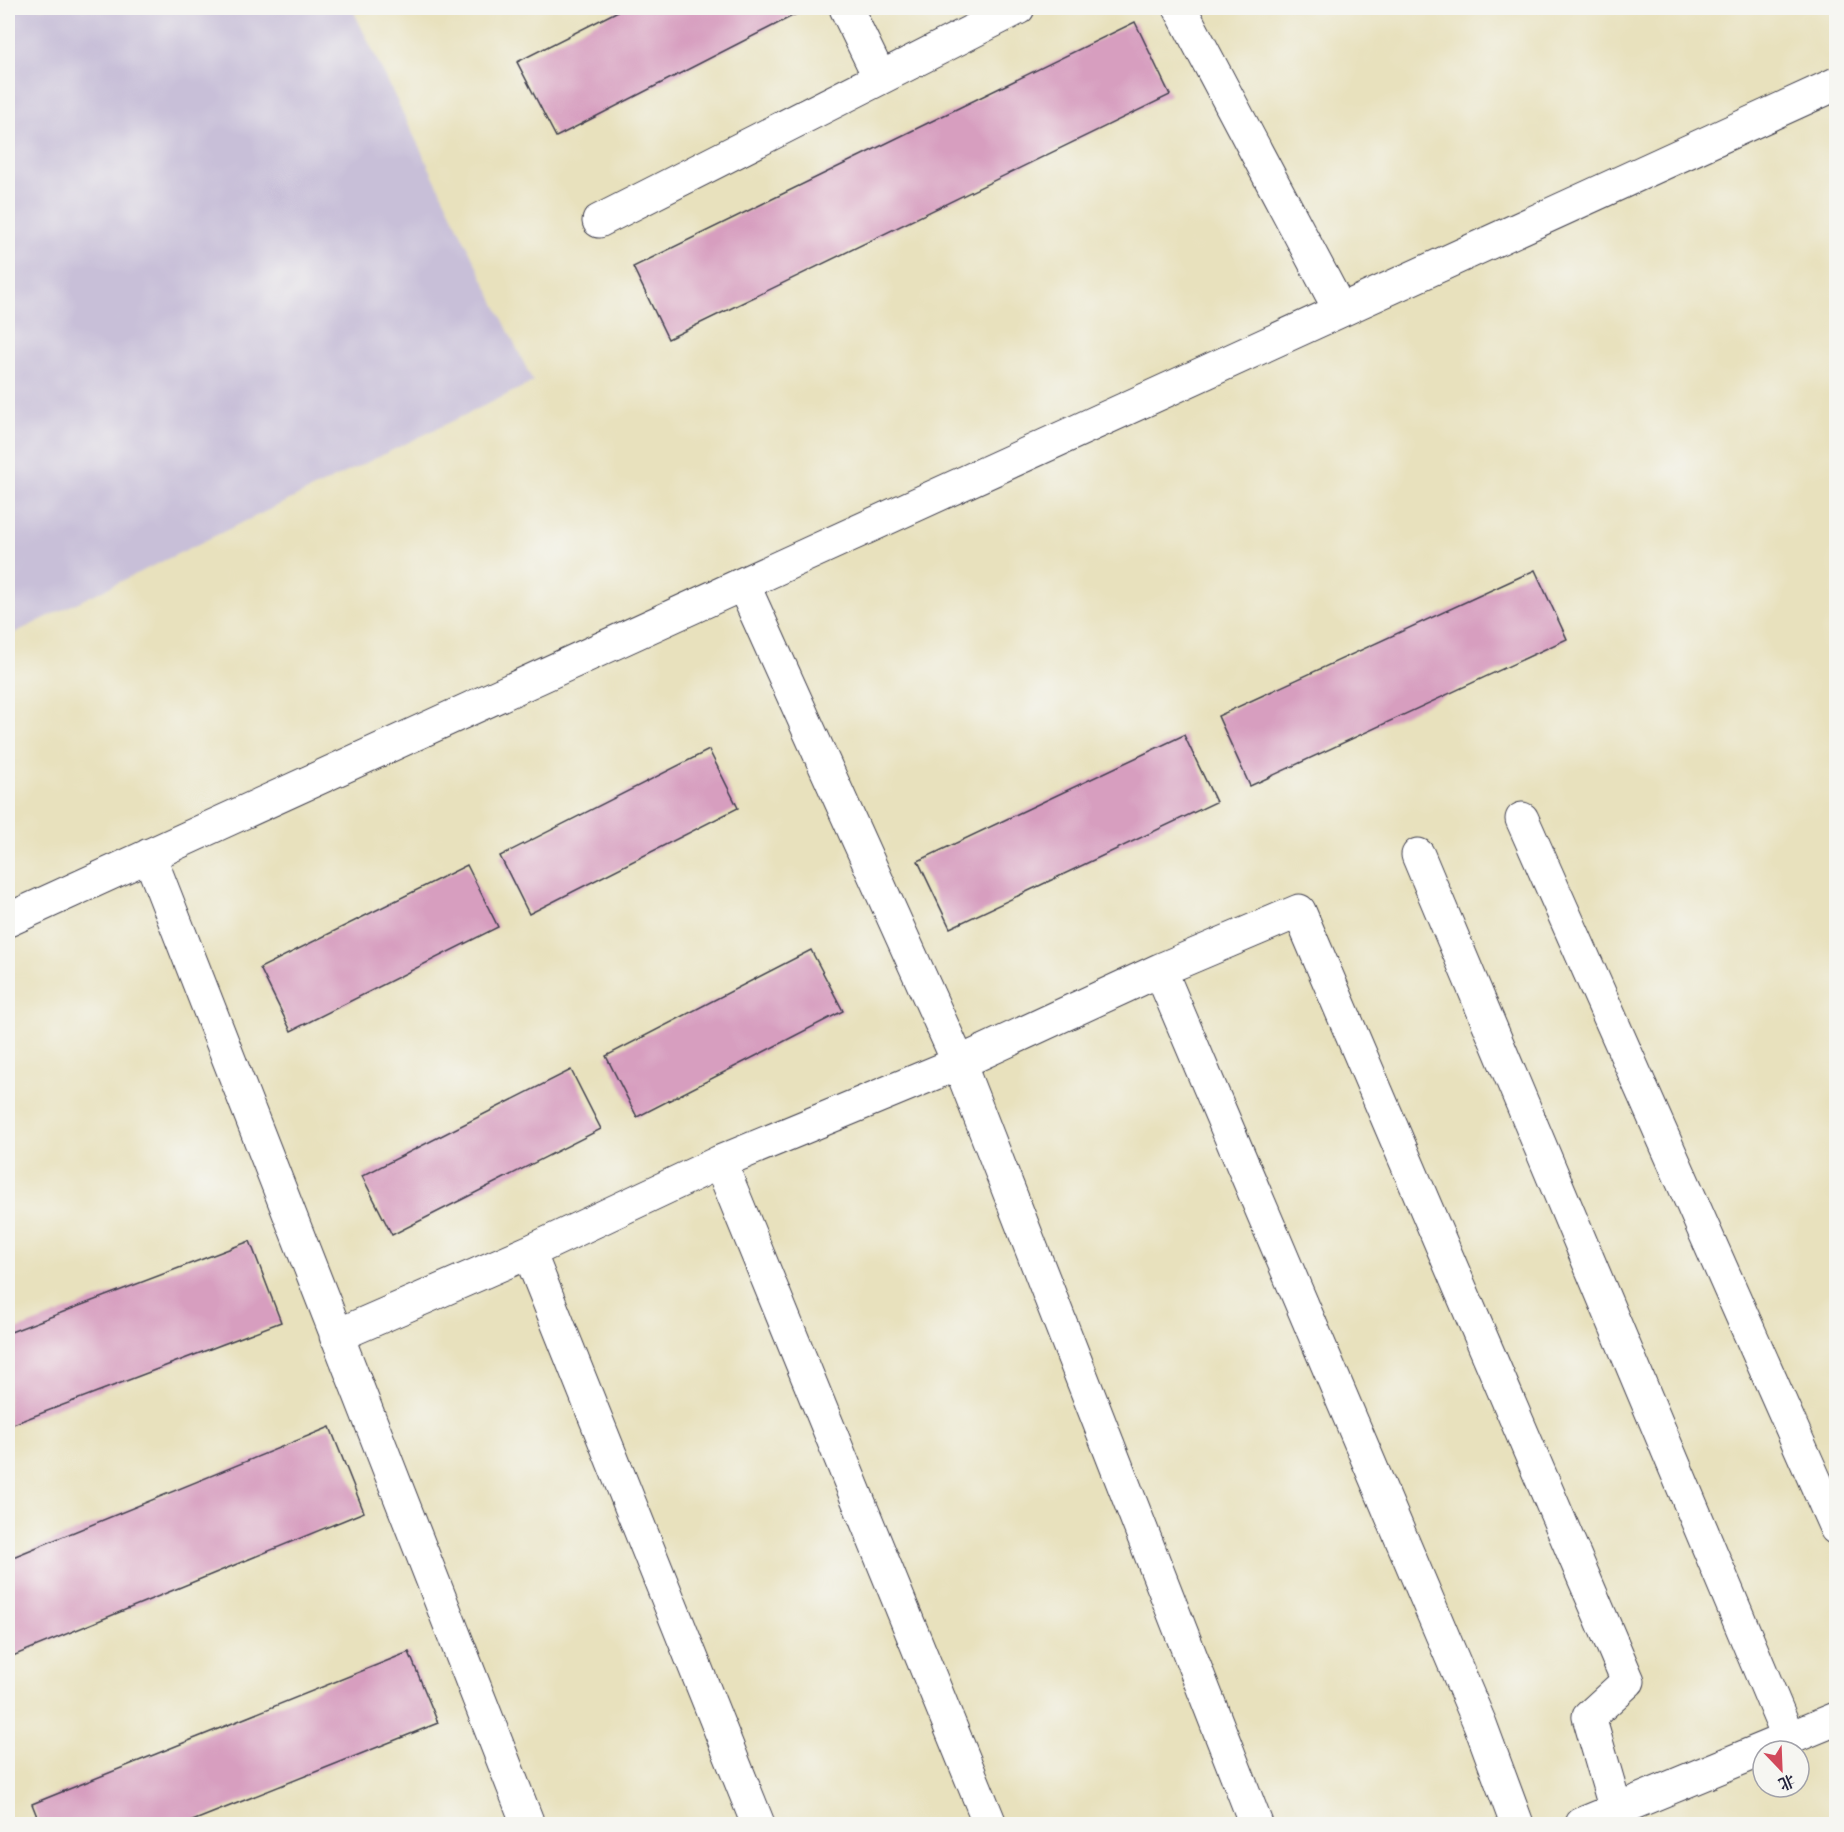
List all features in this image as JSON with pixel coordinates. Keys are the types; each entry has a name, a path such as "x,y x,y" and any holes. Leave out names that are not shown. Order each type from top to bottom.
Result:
{"street":[{"path":"846,8 880,78"},
{"path":"599,221 1018,8"},
{"path":"1180,8 1340,310"},
{"path":"8,920 1836,84"},
{"path":"743,584 959,1063 1256,1824"},
{"path":"1522,819 1836,1528"},
{"path":"149,855 528,1824"},
{"path":"1418,855 1789,1739 1836,1719"},
{"path":"336,1336 529,1252 720,1162 959,1063 1160,970 1299,911 1628,1681 1589,1717 1616,1810"},
{"path":"1160,970 1480,1724 1517,1824"},
{"path":"720,1162 990,1824"},
{"path":"529,1252 758,1824"},
{"path":"1582,1824 1751,1755"}],"shaded area":[{"path":"8,8 352,8 533,382 8,636"}],"building":[{"path":"624,8 808,8 556,137 517,62"},
{"path":"1135,22 1170,95 668,339 633,267"},
{"path":"1535,570 1567,639 1250,786 1218,716"},
{"path":"1184,735 1216,802 950,928 918,861"},
{"path":"709,750 738,808 529,914 500,856"},
{"path":"467,865 498,927 291,1031 260,968"},
{"path":"811,950 843,1011 637,1117 606,1056"},
{"path":"571,1070 601,1129 392,1235 362,1176"},
{"path":"250,1241 281,1322 8,1426 8,1333"},
{"path":"330,1427 364,1512 8,1658 8,1559"},
{"path":"409,1652 438,1723 185,1824 40,1824 32,1804"}]}
